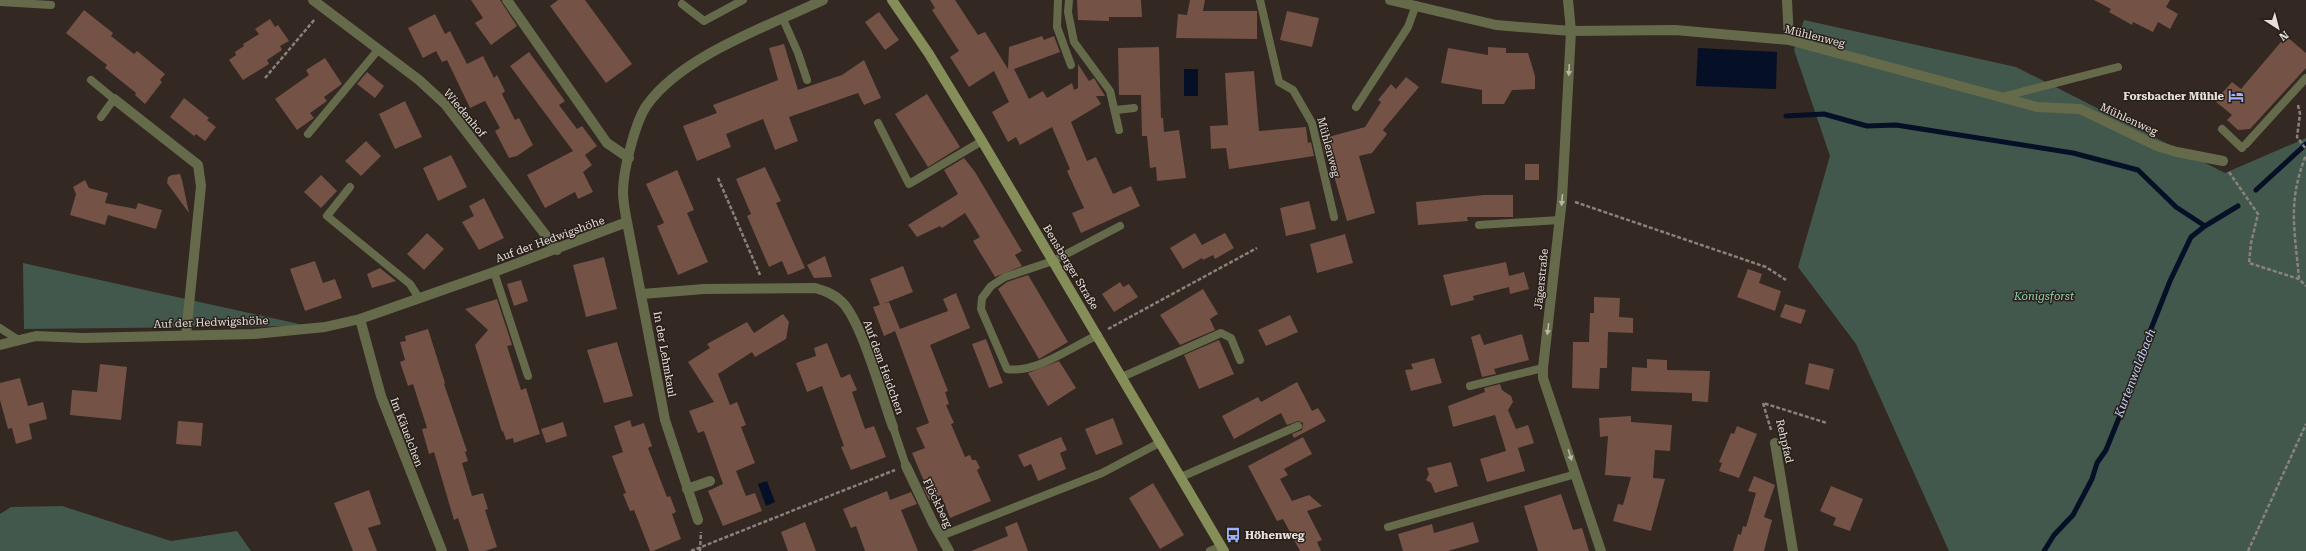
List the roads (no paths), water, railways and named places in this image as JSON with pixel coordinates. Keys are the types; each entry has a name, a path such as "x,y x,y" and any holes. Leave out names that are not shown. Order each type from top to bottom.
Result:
{"main road":[{"name":"Bensberger Straße","path":"892,0 929,54 982,141 1098,335 1223,549"}],"street":[{"name":"Wiedenhof","path":"313,0 419,80 445,104 556,250"},
{"path":"507,0 608,144 629,158"},
{"path":"627,222 623,191 637,123 647,105 662,89 683,71 744,36 823,0"},
{"name":"Mühlenweg","path":"1390,0 1496,25 1570,31 1675,30 1789,40 2037,107 2080,109 2157,146 2177,152 2222,161"},
{"name":"Jägerstraße","path":"1568,0 1570,31 1562,198 1543,378 1601,551"},
{"path":"1787,0 1789,40"},
{"path":"114,99 198,165 201,173 186,335"},
{"name":"Auf der Hedwigshöhe","path":"0,345 17,339 36,336 83,338 262,333 325,327 360,318 494,272 556,250 627,222"},
{"name":"In der Lehmkaul","path":"627,222 665,420 698,520"},
{"name":"Auf dem Heidchen","path":"642,294 704,289 815,288 830,293 842,302 859,330 893,427"},
{"name":"Im Käuelchen","path":"360,318 381,396 442,551"},
{"name":"Rehpfad","path":"1775,443 1793,551"},
{"name":"Flöckberg","path":"906,466 950,551"},
{"path":"687,489 710,481"}],"lane":[{"path":"682,4 704,21 743,0"},
{"path":"1058,0 1057,27 1071,65"},
{"path":"1068,0 1068,12 1074,42 1110,91 1116,110 1119,130"},
{"name":"Mühlenweg","path":"1260,0 1279,82 1293,90 1312,123 1334,218"},
{"path":"0,2 51,5"},
{"path":"1356,107 1408,27 1416,5"},
{"path":"783,19 798,53 807,80"},
{"path":"308,134 378,50"},
{"path":"2000,98 2118,67"},
{"path":"2222,129 2244,146 2306,78"},
{"path":"91,80 114,99 101,117"},
{"path":"1116,110 1134,108"},
{"path":"878,123 909,184 982,141"},
{"path":"350,187 327,216 410,284 419,298"},
{"path":"1480,226 1559,220"},
{"path":"1098,335 1030,369 1006,369 984,315 982,298 991,286 1005,277 1053,261 1120,226"},
{"path":"494,272 528,376"},
{"path":"0,328 17,339"},
{"path":"1122,377 1221,333 1231,338 1240,360"},
{"path":"1470,386 1543,368"},
{"path":"1181,477 1298,426"},
{"path":"893,427 906,466"},
{"path":"941,536 986,517 1102,473 1161,442"},
{"path":"1388,527 1576,474"},
{"path":"1210,551 1223,549"}],"water":[{"path":"1698,48 1777,52 1776,89 1696,86"},
{"path":"1184,69 1198,69 1198,96 1184,96"},
{"path":"767,481 775,502 766,506 758,484"}],"waterway":[{"path":"1786,116 1824,114 1867,126 1896,125 2073,153 2138,170 2176,207 2205,226"},
{"name":"Kurtenwaldbach","path":"2256,190 2306,144"},
{"name":"Kurtenwaldbach","path":"2044,551 2054,535 2073,515 2092,479 2097,463 2106,450 2140,366 2149,334 2170,281 2191,237 2205,226 2238,206"}],"place":[{"name":"Forsbacher Mühle","path":"2236,96"},
{"name":"Höhenweg","path":"1233,535"}],"park label":[{"name":"Königsforst","path":"2044,296"}]}
